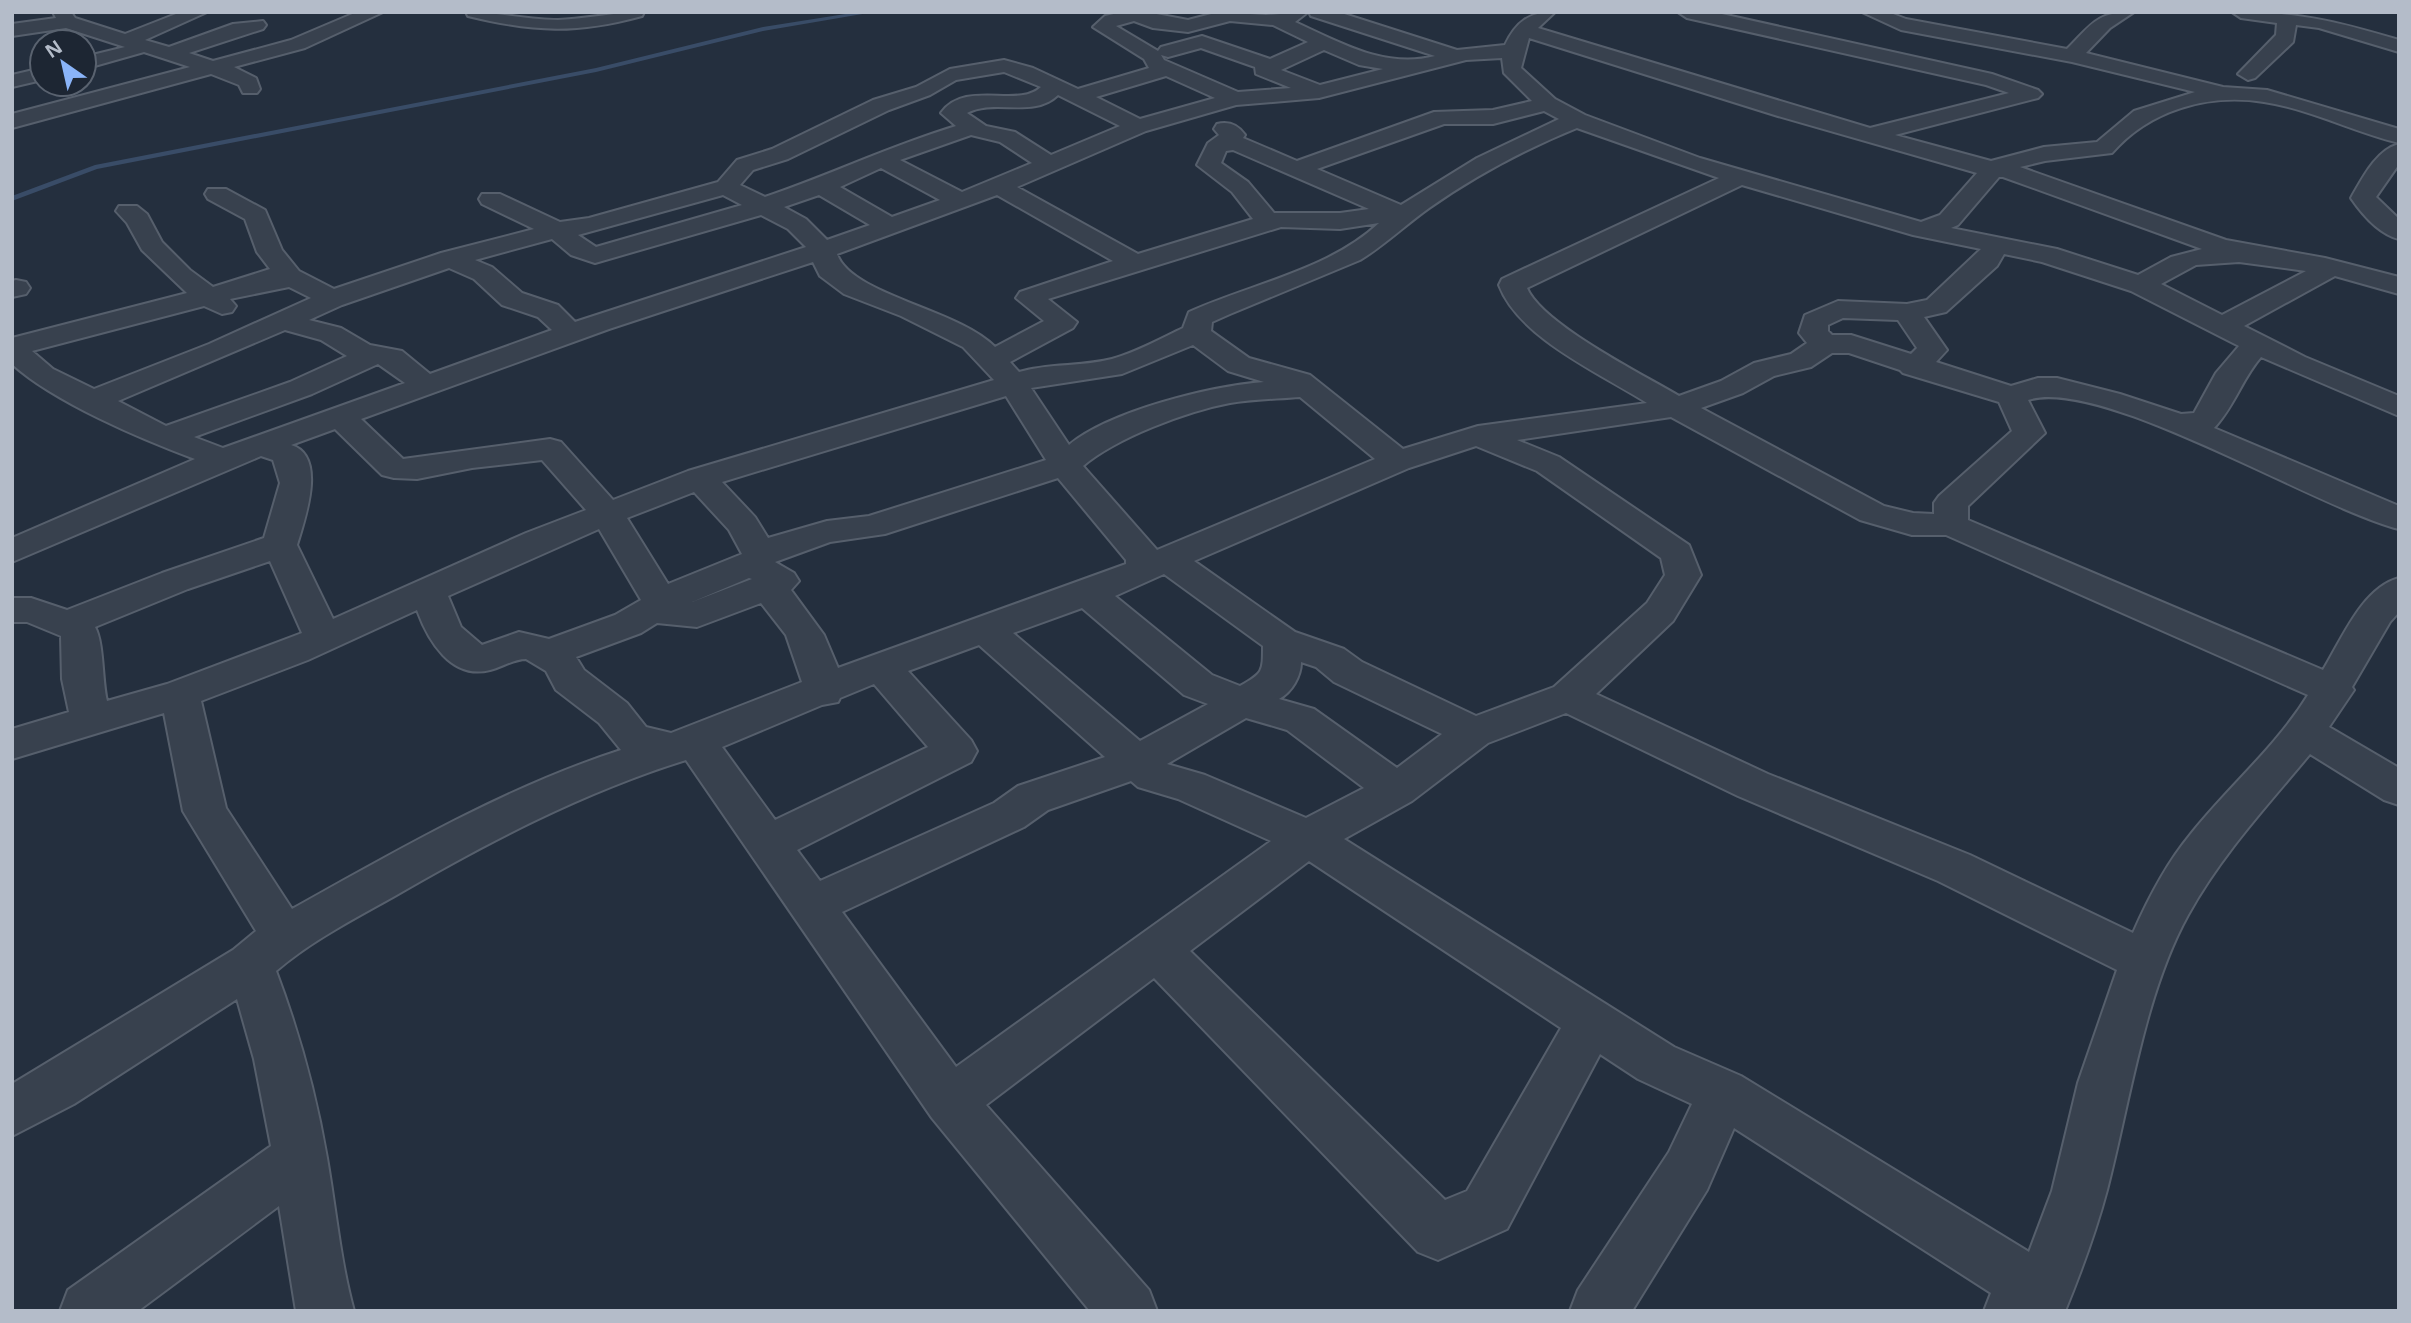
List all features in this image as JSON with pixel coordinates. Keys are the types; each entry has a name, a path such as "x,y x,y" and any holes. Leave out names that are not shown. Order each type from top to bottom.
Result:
{"street":[{"path":"131,43 198,12"},
{"path":"12,121 298,44 374,12"},
{"path":"475,12 544,27 598,23 635,12"},
{"path":"1297,12 1281,23 1366,61 1415,67"},
{"path":"1235,99 1159,62 1103,27 1112,20 1136,15 1153,22 1188,26 1230,15 1268,22 1297,12"},
{"path":"1318,12 1460,57"},
{"path":"1687,12 1992,80 2031,94 1870,135"},
{"path":"1871,12 1901,24 2161,75 2223,93 2278,99 2399,136"},
{"path":"2072,56 2103,24 2125,12"},
{"path":"2241,12 2287,29 2399,47"},
{"path":"12,30 65,17 166,55 213,66 249,82 250,89"},
{"path":"12,551 223,459 571,334 960,201 1138,125 1235,99 1319,92 1491,50 1529,24"},
{"path":"1529,24 1870,135 1974,165 1995,167 2218,246 2329,269 2394,277"},
{"path":"1529,24 1511,69 1547,104 1577,120 1692,163 1922,230 2048,255 2141,285 2295,363 2399,407"},
{"path":"166,55 256,25"},
{"path":"2248,74 2269,55 2287,29"},
{"path":"1078,96 1122,80 1202,42 1273,66"},
{"path":"1319,92 1263,70 1325,42"},
{"path":"98,60 136,50 131,43"},
{"path":"2161,75 2185,61"},
{"path":"94,400 286,322 332,299 450,259 557,230 591,225 726,187 745,165 780,154 863,113 923,91 950,75 998,65 1026,72 1138,125"},
{"path":"2222,67 2399,118"},
{"path":"952,113 965,103 995,98 1033,102 1049,94 1055,86"},
{"path":"923,91 979,131 1007,137 1049,164"},
{"path":"1922,230 1949,220 1995,167 2044,154 2104,148 2120,126 2162,106 2223,93"},
{"path":"1293,170 1442,117 1493,117 1547,104"},
{"path":"1192,111 1234,135 1216,148 1209,165 1240,187 1269,222"},
{"path":"863,113 895,135 975,127"},
{"path":"1196,332 1199,318 1361,248 1402,216 1488,161 1526,140 1577,120"},
{"path":"491,199 557,230 580,250 595,255 761,207 821,186 881,159 895,135"},
{"path":"1224,143 1236,143 1402,216"},
{"path":"2399,151 2389,173 2363,198 2378,215 2399,231"},
{"path":"881,159 960,201"},
{"path":"1740,177 1512,285 1518,300 1542,324 1676,407 1872,513 1912,524 1951,525 2334,690"},
{"path":"821,186 887,225"},
{"path":"998,186 1133,262"},
{"path":"726,187 797,225 822,249 829,270 855,288 887,303 911,310 973,341 1003,372 1065,465 1144,558 1282,642 1330,658 1348,673 1474,732"},
{"path":"217,194 256,215 270,252 286,272 267,281"},
{"path":"128,211 138,219 151,245 181,276 257,333"},
{"path":"12,744 180,694 323,638 428,593 538,541 607,514 700,478 1003,372 1063,322 1030,298 1133,262 1279,219 1340,221 1377,215 1402,216"},
{"path":"1825,344 1812,333 1815,321 1838,309 1907,312 1936,306 1988,260 1996,244"},
{"path":"2141,285 2193,258 2260,256"},
{"path":"450,259 483,273 512,299 548,311 571,334"},
{"path":"2223,326 2329,269"},
{"path":"12,347 267,281 293,278 332,299"},
{"path":"1907,312 1933,350 1913,367"},
{"path":"131,318 187,363"},
{"path":"286,322 331,334 362,353 393,357 426,386"},
{"path":"1003,372 1101,370 1137,360 1196,332"},
{"path":"1196,332 1218,354 1234,363 1257,371 1285,374 1306,387 1398,461"},
{"path":"2179,424 2204,421 2213,410 2231,373 2257,343"},
{"path":"12,1111 57,1087 267,950 448,844 599,773 684,745 824,692 881,666 987,631 1131,578 1155,564 1398,461 1478,435 1575,424 1676,407 1732,387 1764,369 1801,361 1825,344 1850,344 1913,367 2011,396 2038,387 2057,387 2179,424 2399,519"},
{"path":"12,347 42,375 164,437 223,459"},
{"path":"164,437 300,388 376,355"},
{"path":"12,387 42,375"},
{"path":"547,654 628,624 691,587 760,569 827,531 873,526 1065,465 1091,443 1150,418 1226,394 1306,387"},
{"path":"1951,525 1951,503 2029,433 2011,396"},
{"path":"341,416 394,468 417,469 472,458 550,449 607,514 663,604"},
{"path":"950,1101 1158,951 1308,838 1396,790 1474,732 1568,697 1660,612 1684,575 1677,553 1548,464 1478,435"},
{"path":"261,446 287,454 297,483 281,545 323,638"},
{"path":"700,478 743,525 760,569 814,647 824,692"},
{"path":"68,624 175,581 281,545"},
{"path":"987,631 1153,776 1190,786 1308,838 1656,1063 1723,1093 2028,1302 2079,1191 2104,1083 2144,961 2167,909 2204,849 2306,732 2334,690 2376,614 2399,590"},
{"path":"428,593 444,632 455,646 475,658 486,658 519,645 547,654 560,662 570,680 613,713 632,738 684,745 812,905 950,1101 1128,1311"},
{"path":"1088,593 1198,685 1300,719 1396,790"},
{"path":"12,610 31,610 68,624 80,634 82,679 92,721"},
{"path":"812,905 1009,815 1033,798 1135,763 1273,684 1282,671 1282,642"},
{"path":"766,845 956,751 881,666"},
{"path":"180,694 205,811 267,950 274,1031 300,1158 313,1271 325,1311"},
{"path":"1568,697 1753,785 1954,868 2144,961"},
{"path":"599,773 588,768 583,758 607,739 613,713"},
{"path":"2306,732 2399,789"},
{"path":"1158,951 1438,1232 1487,1210 1592,1021"},
{"path":"1599,1311 1688,1171 1723,1093"},
{"path":"89,1311 300,1158"}],"waterway":[{"path":"12,199 95,167 596,70 763,29 871,12"}]}
